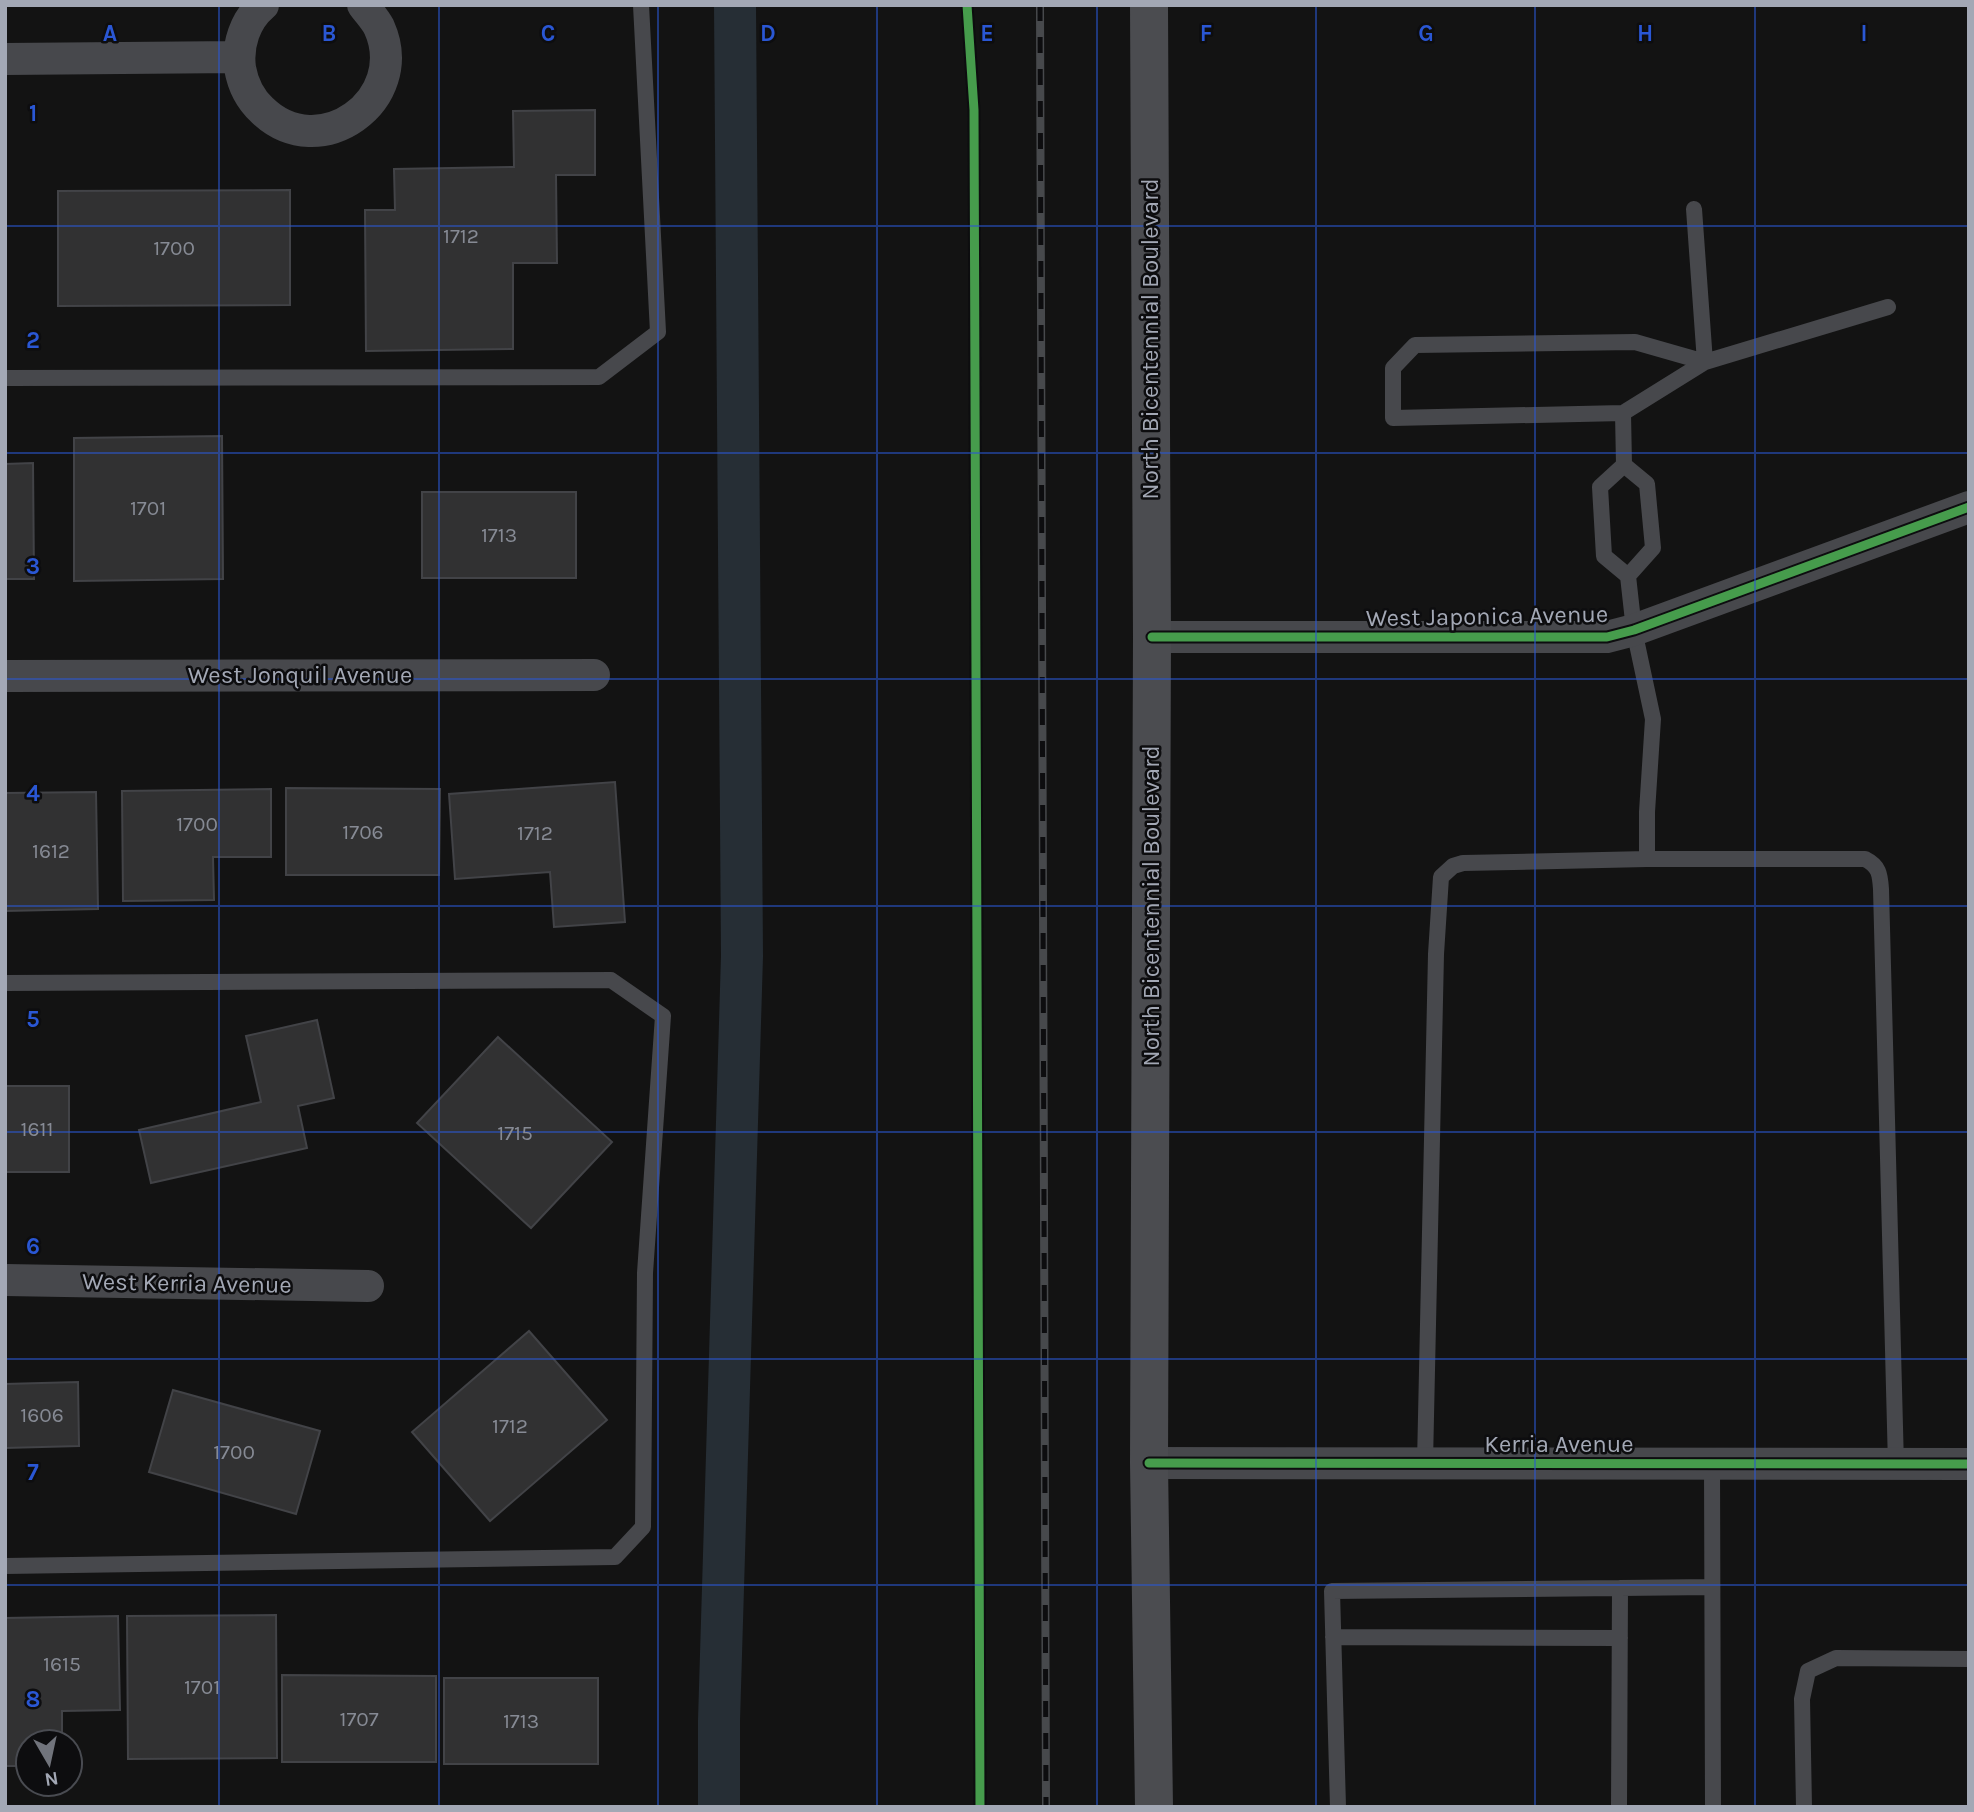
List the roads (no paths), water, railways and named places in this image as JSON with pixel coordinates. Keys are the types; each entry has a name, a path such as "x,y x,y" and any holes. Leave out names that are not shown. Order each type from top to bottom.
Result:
{"main road":[{"name":"North Bicentennial Boulevard","path":"1149,5 1152,637 1149,1463 1154,1807"}],"street":[{"path":"263,5 255,12 243,33 239,57 242,81 253,102 271,119 293,128 316,131 340,126 360,114 376,95 384,73 386,49 378,25 363,5"},
{"path":"5,59 239,57"},
{"name":"West Japonica Avenue","path":"1152,637 1608,637 1634,630 1969,507"},
{"name":"West Jonquil Avenue","path":"5,676 594,675"},
{"name":"West Kerria Avenue","path":"5,1280 369,1286"},
{"name":"Kerria Avenue","path":"1149,1463 1969,1464"}],"lane":[{"path":"5,378 599,377 658,332 641,5"},
{"path":"1694,209 1705,362"},
{"path":"1705,362 1635,342 1415,345 1393,368 1393,418 1623,413 1705,362 1888,307"},
{"path":"1623,413 1624,465 1601,487 1604,556 1628,576 1634,630 1653,719 1647,859"},
{"path":"1624,465 1647,484 1653,548 1628,576"},
{"path":"1425,1463 1436,954 1441,877 1453,866 1463,863 1647,859 1865,859 1879,870 1881,889 1896,1465"},
{"path":"5,984 611,980 663,1016 645,1273 643,1527 615,1556 5,1566"},
{"path":"1712,1463 1713,1807"},
{"path":"1338,1807 1332,1591 1712,1587"},
{"path":"1619,1807 1620,1588"},
{"path":"1333,1637 1620,1638"},
{"path":"1804,1807 1802,1699 1808,1671 1836,1658 1969,1659"}],"waterway":[{"path":"719,1807 719,1721 742,956 735,5"}],"railway":[{"path":"1040,5 1046,1807"}]}
